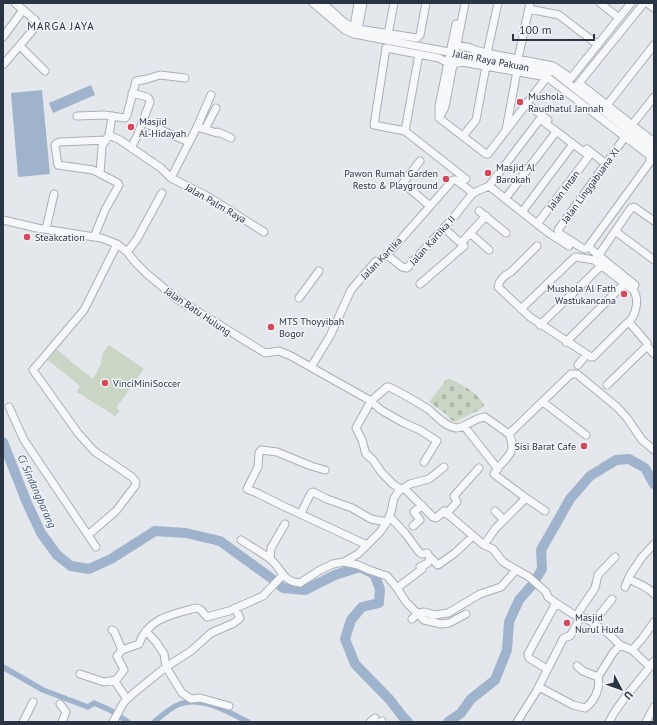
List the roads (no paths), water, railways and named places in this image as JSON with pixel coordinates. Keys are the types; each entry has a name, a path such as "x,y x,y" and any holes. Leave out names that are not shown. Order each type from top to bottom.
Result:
{"street":[{"path":"3,65 38,24 36,20 15,3"},
{"name":"Jalan Raya Pakuan","path":"313,3 345,30 354,34 554,72 577,86 654,151"},
{"path":"323,3 345,23 356,28 417,38 420,36 426,3"},
{"path":"356,28 358,3"},
{"path":"356,28 363,3"},
{"path":"388,34 394,3"},
{"path":"455,44 460,3"},
{"path":"465,3 451,63 445,107 440,118 486,154 490,153 546,77"},
{"path":"487,53 498,3"},
{"path":"600,3 619,18"},
{"path":"455,44 487,53 553,66 572,78 631,3"},
{"path":"644,3 577,86 607,105 654,142"},
{"path":"647,3 654,8"},
{"path":"518,59 530,6 559,15 598,45"},
{"path":"3,36 23,10"},
{"path":"20,46 45,71"},
{"path":"607,105 654,46"},
{"path":"466,180 404,131 374,124 386,48 439,58 451,63 462,62 546,77 625,137"},
{"path":"404,131 419,54"},
{"path":"463,136 476,120 486,66"},
{"path":"506,131 517,71"},
{"path":"77,116 104,115 124,118 126,117 134,83 138,80 160,75 185,78"},
{"path":"131,148 137,138 150,102 147,97 132,94"},
{"path":"171,178 197,127 211,95"},
{"path":"632,125 654,97"},
{"path":"527,104 606,164"},
{"path":"205,129 213,120 216,108"},
{"path":"100,173 102,146 107,138 112,116"},
{"path":"473,193 489,186 540,119 573,144 522,212"},
{"path":"142,122 189,142"},
{"path":"197,127 231,138"},
{"path":"505,199 556,132"},
{"name":"Jalan Palm Raya","path":"107,138 114,137 161,168 171,178 207,196 264,232"},
{"name":"Jalan Linggabuana XI","path":"625,137 649,155 650,162 588,247 585,249 582,248 559,233 558,230 625,137"},
{"path":"94,237 105,210 119,185 100,173 83,168 58,165 55,145 60,142 107,138"},
{"name":"Jalan Intan","path":"537,224 589,156 573,144"},
{"path":"420,162 403,183 430,206"},
{"path":"592,256 654,163"},
{"name":"Jalan Kartika","path":"311,367 330,336 351,290 375,262 387,255 453,180 456,180 473,193"},
{"path":"489,186 550,234 581,252 592,256 635,286 633,290"},
{"path":"127,252 137,239 162,193"},
{"name":"Jalan Kartika II","path":"387,255 402,268 407,268 444,228 473,193"},
{"path":"46,229 54,194"},
{"path":"521,309 574,258 592,256 615,231 631,208 634,207 654,222"},
{"path":"479,211 506,233"},
{"path":"461,243 486,216"},
{"name":"Jalan Batu Hulung","path":"3,220 94,237 117,244 127,252 141,269 167,291 227,331 265,353 280,351 311,367 371,401 381,410 420,430 438,442 424,462"},
{"path":"420,284 464,246 444,228"},
{"path":"615,231 654,260"},
{"path":"470,233 489,250"},
{"path":"88,535 116,511 135,486 136,482 132,477 94,451 78,433 33,370 84,310 117,244"},
{"path":"537,246 499,283 498,287 540,325 586,355 593,357 629,322 636,307 637,297 633,290 601,266 592,256"},
{"path":"540,325 601,266"},
{"path":"300,298 318,271"},
{"path":"566,342 624,284"},
{"path":"629,322 654,354"},
{"path":"607,385 647,345"},
{"path":"578,364 586,355"},
{"path":"509,434 543,402 564,379 571,374 577,374 617,407 627,418 642,440 654,450"},
{"path":"545,511 496,477 494,474 512,452 512,445 509,434 485,417 471,421 461,428 451,427 428,409 387,387 371,401 356,428 362,440 366,454 373,460 381,472 394,485 405,489 434,518 444,511 484,545 492,549 503,562 529,577 548,597 556,603 587,619 608,634 620,645 632,650 652,664 621,702 609,722"},
{"path":"543,402 586,435"},
{"path":"9,407 24,440 96,547"},
{"path":"464,426 498,469"},
{"path":"325,470 277,452 261,450 259,453 258,467 247,489 367,545"},
{"path":"241,540 270,559 289,581 300,583 320,570 333,564 344,562 358,554 388,520 394,498 399,491 410,484 429,479 444,468"},
{"path":"446,514 457,502 454,496 479,468"},
{"path":"300,513 313,492 352,508 371,519 388,520 405,533 422,554 426,553 438,565 455,553 473,536"},
{"path":"484,545 504,520 526,498"},
{"path":"413,526 420,520 414,512 422,505"},
{"path":"495,511 504,520"},
{"path":"270,559 271,548 285,524"},
{"path":"626,587 642,557 654,544"},
{"path":"397,588 419,572 422,569 420,567 428,563 430,557"},
{"path":"517,722 539,687 564,638 570,636 579,616 595,588 598,575 615,557"},
{"path":"344,562 358,565 386,576 397,588 406,602 424,620 441,624 449,623 466,614"},
{"path":"412,619 418,613 424,612 436,615 448,613 480,594 501,587 516,570"},
{"path":"80,674 104,682 116,680 124,672 117,656 122,650 137,645 146,631 162,617 199,608 205,616 209,617 236,608 263,596 283,575"},
{"path":"629,579 648,587 654,594"},
{"path":"593,623 612,600"},
{"path":"547,669 530,658 528,654 556,603"},
{"path":"114,721 119,709 127,699 166,667 191,651 211,633 234,623 240,618 236,608"},
{"path":"632,650 654,622"},
{"path":"112,630 115,632 122,650"},
{"path":"146,631 164,654 166,667 186,697 200,698 229,706"},
{"path":"539,687 573,705 585,708 597,692 598,677 613,653 620,645"},
{"path":"577,666 598,677"},
{"path":"116,680 127,699"},
{"path":"22,722 34,702"},
{"path":"60,704 66,712 62,722"},
{"path":"646,722 654,707"}],"water":[{"path":"91,85 95,95 53,113 49,103"},
{"path":"42,90 50,174 18,177 11,93"}],"waterway":[{"name":"Ci Sindangbarang","path":"3,442 27,503 41,533 57,555 71,566 89,569 111,559 155,531 186,533 220,541 283,588 305,590 335,575 360,567 374,574 380,589 379,603 362,607 351,620 345,639 355,664 390,700 408,722"},
{"name":"Ci Sindangbarang","path":"448,722 461,713 471,699 495,680 507,650 509,622 519,600 533,584 542,569 541,550 570,499 590,476 616,460 629,459 645,468 654,484"},
{"path":"3,667 43,690 88,707 94,703 110,710 128,722"},
{"path":"154,722 177,705 189,702 198,702 215,706 248,722"}],"place":[{"name":"Mushola Raudhatul Jannah","path":"520,102"},
{"name":"Masjid Al-Hidayah","path":"131,127"},
{"name":"Masjid Al Barokah","path":"488,173"},
{"name":"Pawon Rumah Garden Resto & Playground","path":"446,179"},
{"name":"Steakcation","path":"27,237"},
{"name":"Mushola Al Fath Wastukancana","path":"624,294"},
{"name":"MTS Thoyyibah Bogor","path":"271,327"},
{"name":"VinciMiniSoccer","path":"105,383"},
{"name":"Sisi Barat Cafe","path":"584,446"},
{"name":"Masjid Nurul Huda","path":"567,623"}],"district":[{"name":"MARGA JAYA","path":"61,26"}]}
